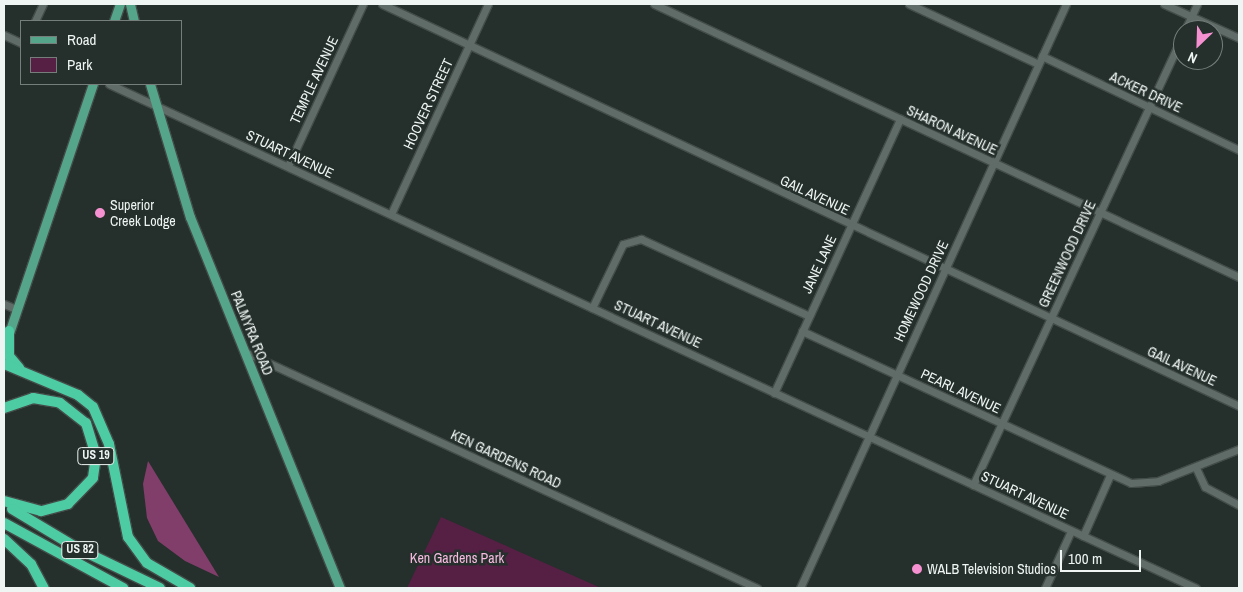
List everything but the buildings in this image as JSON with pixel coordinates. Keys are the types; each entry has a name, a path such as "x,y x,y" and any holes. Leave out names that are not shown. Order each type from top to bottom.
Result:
{"highway":[{"path":"8,330 9,356 31,374"},
{"path":"4,364 78,395 93,407 106,433 128,537 147,563 190,588"},
{"name":"US 19","path":"4,408 34,398 60,403 86,424 96,456 92,478 68,504 41,511 4,502"},
{"name":"US 82","path":"4,502 77,548 160,588"},
{"name":"US 82","path":"4,523 123,588"},
{"path":"4,540 31,564 44,588"}],"main road":[{"path":"114,20 120,4"},
{"path":"130,4 134,20"},
{"path":"4,348 8,330 93,85"},
{"name":"PALMYRA ROAD","path":"150,85 190,217 340,588"}],"street":[{"path":"35,20 43,4"},
{"name":"TEMPLE AVENUE","path":"288,166 363,4"},
{"name":"GAIL AVENUE","path":"382,4 851,226 1239,406"},
{"name":"HOOVER STREET","path":"391,214 488,4"},
{"name":"SHARON AVENUE","path":"654,4 1239,277"},
{"path":"910,4 1038,64"},
{"name":"HOMEWOOD DRIVE","path":"800,588 896,375 995,164 1066,4"},
{"path":"1164,4 1239,38"},
{"path":"1189,20 1197,4"},
{"path":"4,35 20,43"},
{"name":"GREENWOOD DRIVE","path":"973,485 1173,55"},
{"name":"ACKER DRIVE","path":"1042,56 1239,150"},
{"name":"STUART AVENUE","path":"111,85 1196,588"},
{"name":"JANE LANE","path":"774,393 900,120"},
{"path":"592,308 623,244 641,239 809,316"},
{"path":"4,304 16,309"},
{"name":"PEARL AVENUE","path":"802,332 1110,475 1144,484 1196,468 1239,449"},
{"name":"KEN GARDENS ROAD","path":"245,352 757,588"},
{"path":"1196,468 1204,487 1239,505"},
{"path":"1082,536 1110,475"},
{"path":"1045,588 1071,531"}],"green space":[{"name":"Ken Gardens Park","path":"441,517 601,588 407,588"}],"shaded area":[{"path":"148,461 219,577 185,561 158,541 147,518 143,484"}],"place":[{"name":"Superior Creek Lodge","path":"100,213"},
{"name":"WALB Television Studios","path":"917,569"}]}
